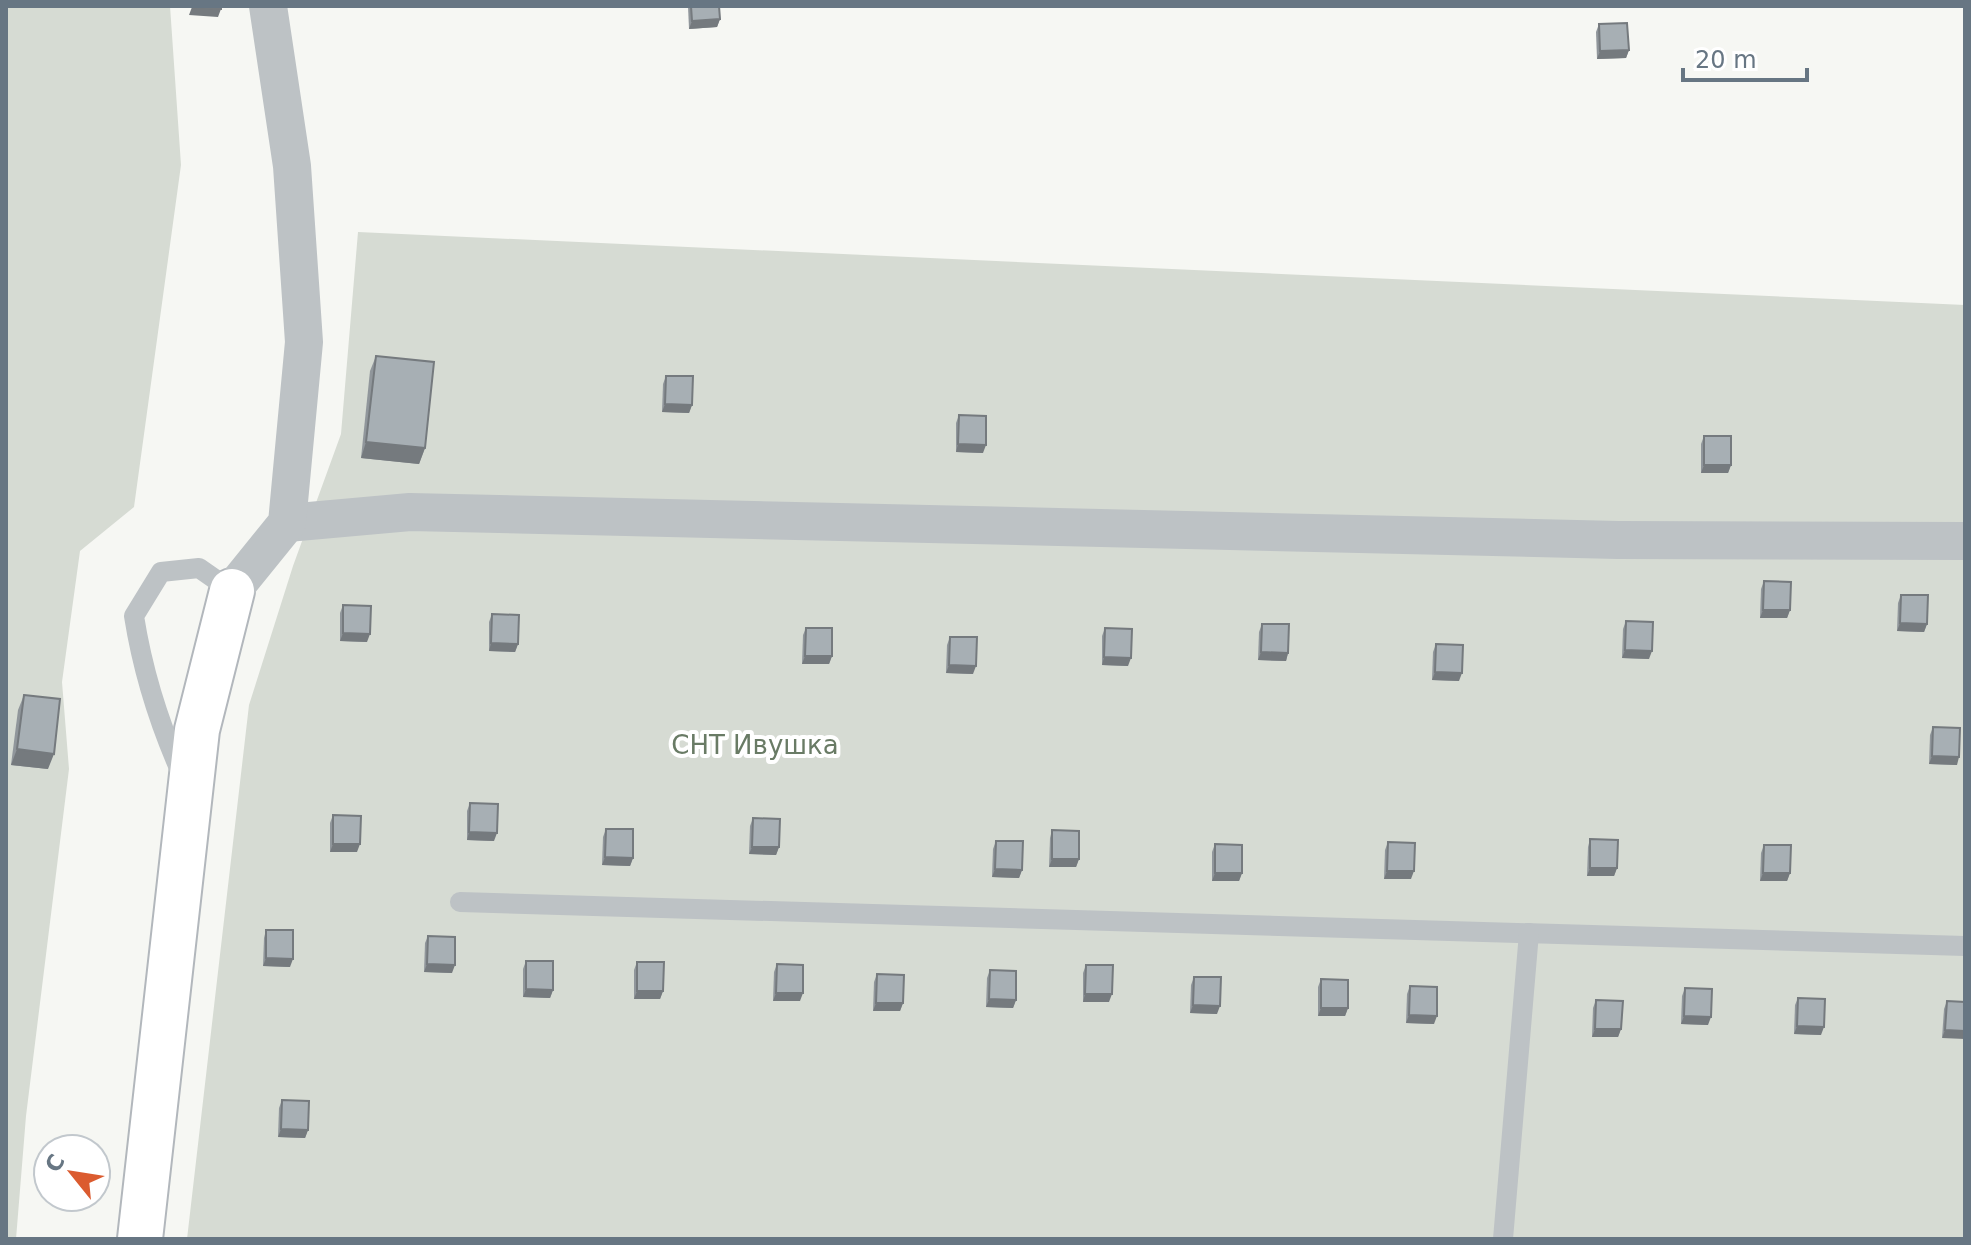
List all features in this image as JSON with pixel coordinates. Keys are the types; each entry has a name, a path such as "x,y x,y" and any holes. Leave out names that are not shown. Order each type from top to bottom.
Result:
{"street":[{"path":"140,1239 197,730 232,591 287,523 304,342 292,166 268,6"},
{"path":"287,523 410,512 1618,540 1965,541"}],"lane":[{"path":"189,788 164,734 143,673 134,616 161,572 199,568 232,591"},
{"path":"460,902 1965,946"},
{"path":"1503,1239 1529,933"}],"green space":[{"path":"6,6 170,6 181,165 134,507 80,551 62,682 69,769 26,1116 16,1239 6,1239"},
{"name":"СНТ Ивушка","path":"358,232 1965,305 1965,1239 187,1239 249,705 293,566 341,434"}],"building":[{"path":"221,6 221,9 192,7"},
{"path":"691,6 719,6 720,19 692,21"},
{"path":"1627,23 1629,50 1600,51 1599,24"},
{"path":"376,356 434,362 425,448 366,442"},
{"path":"666,376 693,376 692,405 665,404"},
{"path":"959,415 986,416 986,445 958,444"},
{"path":"1704,436 1731,436 1731,465 1704,465"},
{"path":"1764,581 1791,582 1790,610 1763,610"},
{"path":"1901,595 1928,595 1927,624 1900,623"},
{"path":"343,605 371,606 370,634 343,633"},
{"path":"492,614 519,615 518,644 491,643"},
{"path":"1626,621 1653,622 1652,651 1625,650"},
{"path":"1262,624 1289,624 1288,653 1261,652"},
{"path":"806,628 832,628 832,656 805,656"},
{"path":"1105,628 1132,629 1131,658 1104,657"},
{"path":"950,637 977,637 976,666 949,665"},
{"path":"1436,644 1463,645 1462,673 1435,672"},
{"path":"24,695 60,699 54,754 17,749"},
{"path":"1933,727 1960,728 1959,757 1932,756"},
{"path":"470,803 498,804 497,833 469,832"},
{"path":"333,815 361,816 360,844 333,844"},
{"path":"753,818 780,819 779,847 752,847"},
{"path":"606,829 633,829 633,858 605,857"},
{"path":"1052,830 1079,831 1079,859 1052,859"},
{"path":"1590,839 1618,840 1617,868 1590,868"},
{"path":"996,841 1023,841 1022,870 995,869"},
{"path":"1388,842 1415,843 1414,871 1387,871"},
{"path":"1215,844 1242,845 1242,873 1215,873"},
{"path":"1764,845 1791,845 1790,873 1763,873"},
{"path":"266,930 293,930 293,959 266,958"},
{"path":"428,936 455,937 455,965 427,964"},
{"path":"526,961 553,961 553,990 526,989"},
{"path":"637,962 664,962 663,991 637,991"},
{"path":"777,964 803,965 803,993 776,993"},
{"path":"1086,965 1113,965 1112,994 1085,994"},
{"path":"990,970 1016,971 1016,1000 989,999"},
{"path":"877,974 904,975 903,1003 876,1003"},
{"path":"1194,977 1221,977 1220,1006 1193,1005"},
{"path":"1321,979 1348,980 1348,1008 1321,1008"},
{"path":"1410,986 1437,987 1437,1016 1409,1015"},
{"path":"1685,988 1712,989 1711,1017 1684,1016"},
{"path":"1798,998 1825,999 1824,1027 1797,1026"},
{"path":"1596,1000 1623,1001 1621,1029 1595,1029"},
{"path":"1947,1001 1965,1002 1965,1031 1945,1030"},
{"path":"282,1100 309,1101 308,1130 281,1129"}]}
